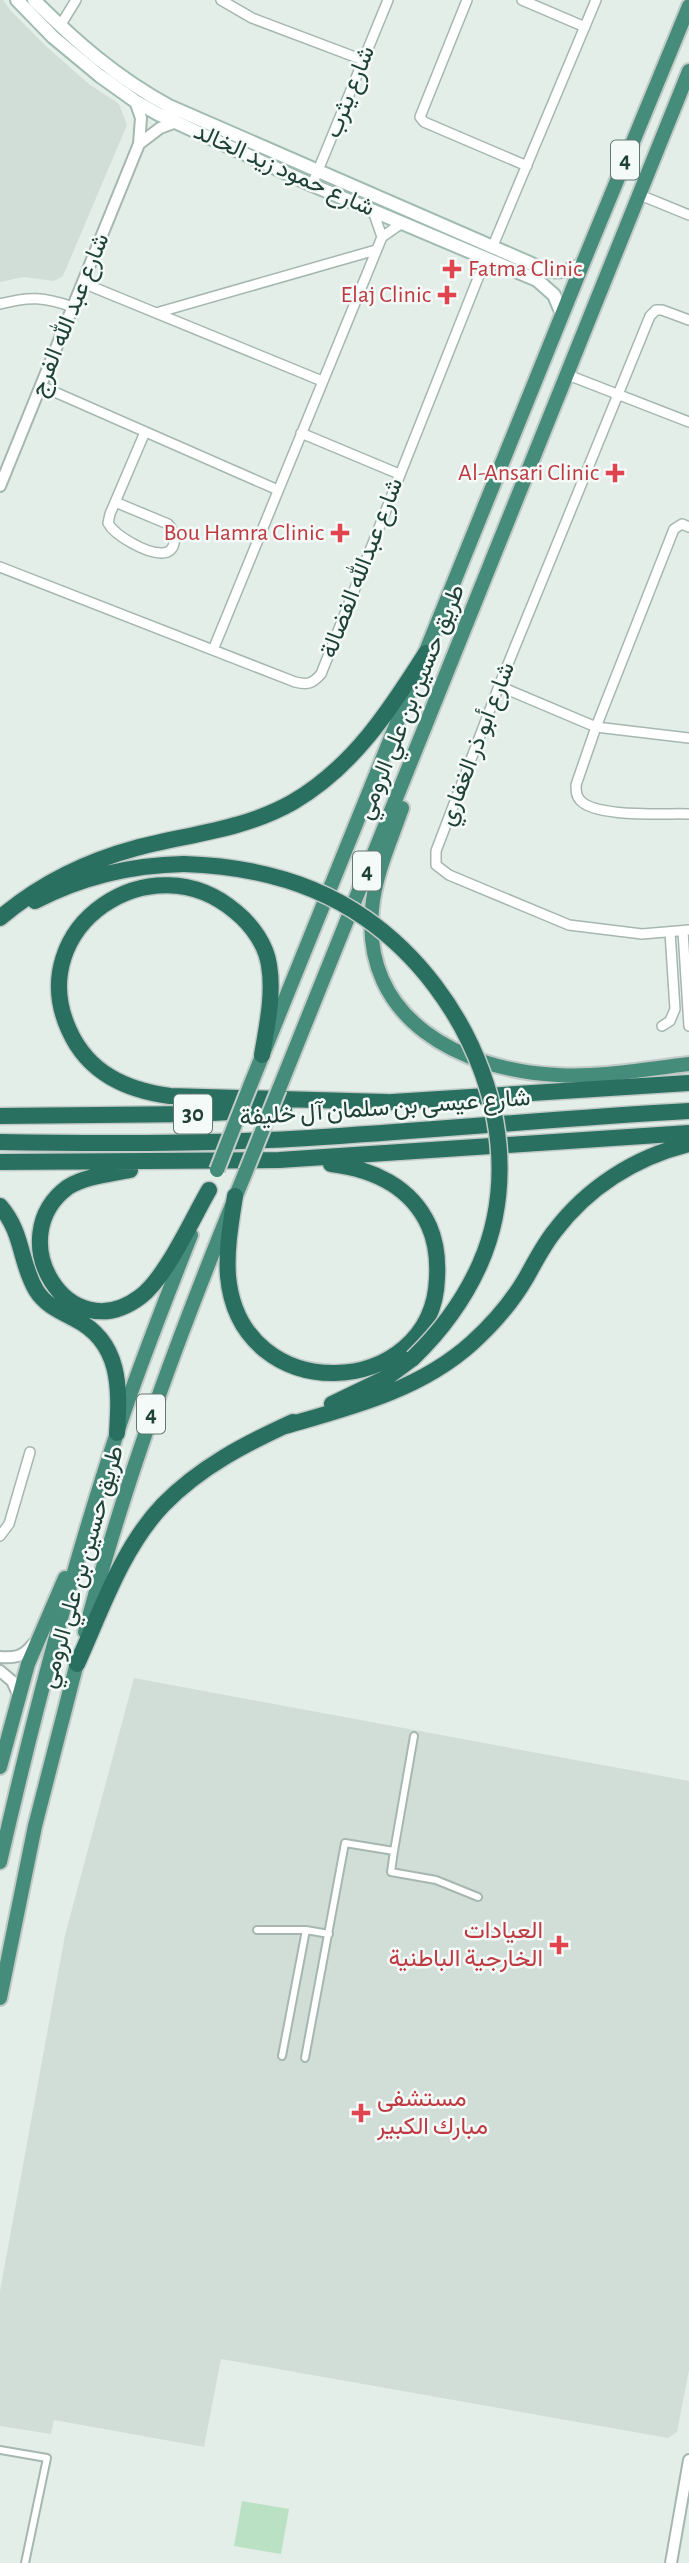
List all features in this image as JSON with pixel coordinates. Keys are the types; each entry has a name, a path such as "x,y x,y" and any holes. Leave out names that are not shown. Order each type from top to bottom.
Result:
{"highway":[{"name":"طريق حسين بن علي الرومي","path":"0,1862 27,1745 87,1529 117,1433 262,1055 689,6"},
{"name":"طريق حسين بن علي الرومي","path":"0,1998 35,1826 105,1555 169,1362 689,71"},
{"path":"0,920 44,885 88,863 137,848 228,829 293,802 342,766 364,742 389,711 426,653"},
{"path":"455,653 379,875 373,900 374,949 381,974 392,997 419,1030 447,1048 522,1071 584,1075 689,1064"},
{"path":"0,920 44,897 93,878 133,869 184,864 225,866 259,872 303,886 349,908 384,933 420,967 451,1009 468,1040 486,1083 495,1119 499,1160 494,1214 485,1251 464,1296 445,1324 413,1358 369,1387 246,1444 214,1462 161,1507 140,1534 118,1573 77,1664"},
{"path":"262,1055 270,1003 267,955 246,921 216,897 198,889 175,884 141,887 119,895 98,909 87,919 71,942 60,976 62,1014 72,1037 86,1058 117,1082 170,1096 386,1102"},
{"name":"شارع عيسى بن سلمان آل خليفة","path":"0,1116 194,1114 689,1083"},
{"name":"شارع عيسى بن سلمان آل خليفة","path":"0,1142 104,1144 307,1138 689,1111"},
{"path":"0,1162 183,1163 279,1160 689,1133"},
{"path":"285,1426 369,1401 441,1367 471,1344 504,1309 553,1232 581,1201 621,1171 653,1156 689,1144"},
{"path":"235,1196 229,1236 228,1276 237,1313 260,1346 296,1367 335,1374 373,1366 399,1351 420,1328 435,1294 436,1253 432,1233 424,1216 400,1189 370,1172 345,1166 279,1160"},
{"path":"183,1163 86,1180 67,1188 55,1198 39,1221 35,1241 39,1266 52,1289 69,1302 93,1310 119,1308 139,1298 161,1273 209,1190"},
{"path":"0,1206 18,1234 29,1277 41,1298 84,1324 103,1341 108,1350 118,1378 117,1433"},
{"path":"0,1767 19,1696 40,1634 87,1529"}],"main road":[{"name":"شارع حمود زيد الخالد","path":"17,0 53,37 100,76 135,101 176,122 373,211 489,253 553,272 566,271 583,262"},
{"name":"شارع حمود زيد الخالد","path":"34,0 90,54 146,93 489,253 543,284 554,295 562,314"}],"street":[{"path":"60,26 76,0"},
{"path":"221,0 252,18 363,60"},
{"name":"شارع يثرب","path":"313,185 388,0"},
{"path":"467,0 420,117 527,166"},
{"path":"522,0 585,27"},
{"name":"شارع عبدالله الفضالة","path":"0,567 295,682 307,685 313,682 321,674 489,253 596,0"},
{"name":"شارع عبد الله الفرج","path":"0,486 139,144 141,126 135,101"},
{"path":"139,144 160,128 176,122"},
{"path":"640,195 689,215"},
{"path":"373,211 382,237"},
{"path":"213,650 376,250 382,237 402,223"},
{"path":"156,313 376,250"},
{"path":"83,282 322,382"},
{"path":"0,304 30,297 48,298 73,307"},
{"name":"شارع أبو ذر الغفاري","path":"689,320 662,310 656,310 650,316 499,686 436,851 436,865 449,875 569,925 642,934 686,931 689,1026"},
{"path":"568,375 689,422"},
{"path":"41,386 278,490"},
{"path":"116,502 174,529 175,542 171,548 166,553 158,553 124,539 112,530 108,523 116,502 145,432"},
{"path":"301,433 399,474"},
{"path":"689,527 682,524 674,530 596,727 576,785 576,793 581,801 603,811 689,814"},
{"path":"499,686 596,727 689,738"},
{"path":"670,932 675,1009 672,1018 664,1025 678,1018 687,1008"},
{"path":"0,1536 9,1524 30,1452"},
{"path":"0,1657 16,1658 27,1652 40,1634"},
{"path":"0,1671 12,1681 19,1696"},
{"path":"414,1736 391,1872 436,1880 478,1896"},
{"path":"305,2058 345,1843 394,1851"},
{"path":"257,1930 306,1930 329,1934"},
{"path":"282,2056 306,1930"},
{"path":"0,2450 47,2458 25,2563"},
{"path":"671,2563 689,2460"}],"shaded area":[{"path":"0,0 89,84 119,104 127,125 63,276 54,281 24,277 0,282"},
{"name":"مستشفى مبارك الكبير","path":"134,1678 689,1781 689,2370 677,2432 668,2438 221,2359 204,2447 54,2420 51,2434 0,2426 0,2291 65,1935"}],"green space":[{"path":"242,2501 289,2509 281,2554 234,2546"}],"place":[{"name":"Fatma Clinic","path":"452,269"},
{"name":"Elaj Clinic","path":"447,295"},
{"name":"Al-Ansari Clinic","path":"615,473"},
{"name":"Bou Hamra Clinic","path":"340,533"},
{"name":"العيادات الخارجية الباطنية","path":"559,1945"},
{"name":"مستشفى مبارك الكبير","path":"361,2113"}]}
